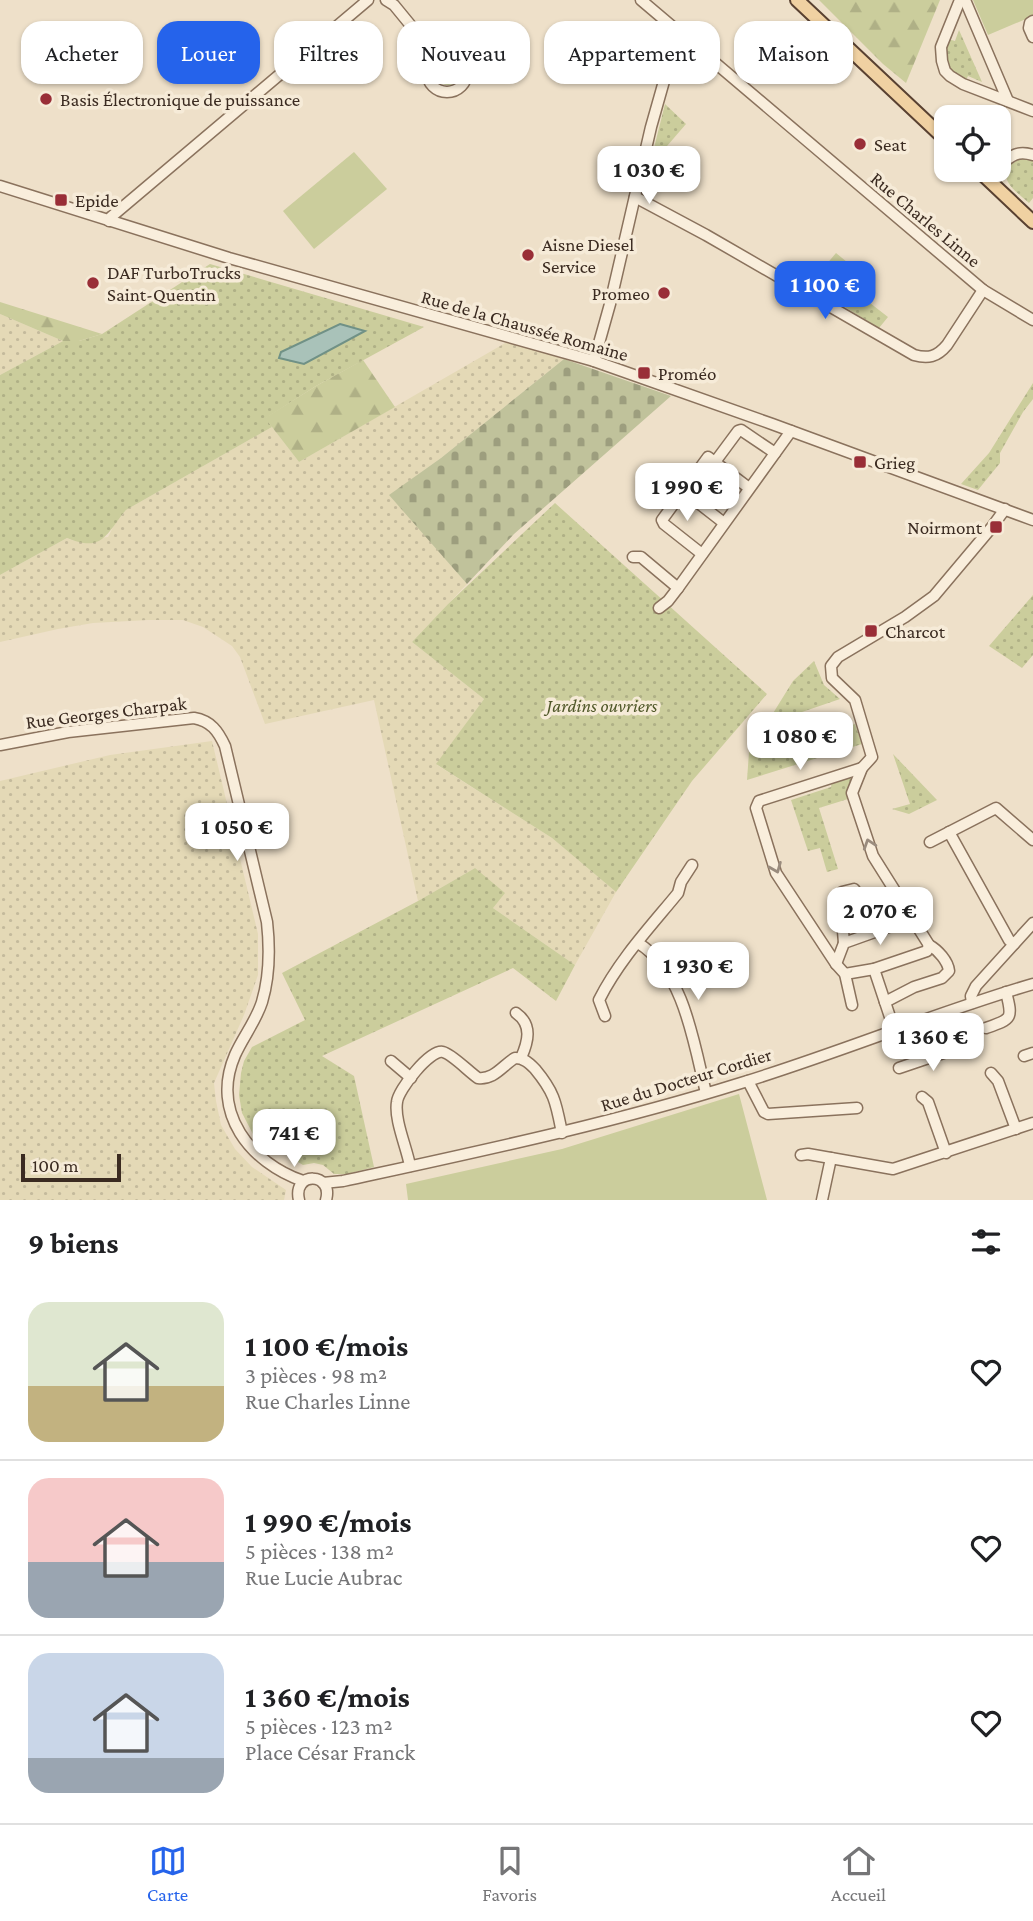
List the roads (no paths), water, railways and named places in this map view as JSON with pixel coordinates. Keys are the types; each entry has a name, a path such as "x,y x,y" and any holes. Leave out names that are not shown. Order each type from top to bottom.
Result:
{"main road":[{"path":"797,0 934,128"},
{"path":"807,0 934,120"},
{"path":"998,182 1033,222"},
{"path":"1000,182 1033,213"}],"street":[{"path":"110,220 368,0"},
{"path":"386,0 407,21"},
{"name":"Rue Charles Linne","path":"641,0 666,21"},
{"path":"963,0 941,47 943,66 955,79 1033,111"},
{"path":"963,0 1008,101"},
{"path":"1033,21 1030,28 1033,37"},
{"path":"448,51 460,56 464,61 467,74 462,86 457,90 438,90 428,80 427,67 435,55 448,51"},
{"name":"Rue Charles Linne","path":"635,197 914,355 927,359 940,353 947,345 983,290 720,67"},
{"path":"594,361 662,84"},
{"path":"1011,157 1023,152 1033,155"},
{"name":"Rue de la Chaussée Romaine","path":"0,186 266,269 594,361 1033,520"},
{"path":"983,290 1033,320"},
{"path":"702,554 662,522 683,491 738,431 741,430 775,453"},
{"path":"659,608 678,588 792,431"},
{"path":"712,460 749,488"},
{"path":"683,491 724,523"},
{"path":"885,1002 914,987 942,978 949,967 929,945 873,856 852,793 862,768 872,757 855,700 832,678 831,666 838,657 934,596 1004,509"},
{"path":"633,556 641,557 678,588"},
{"name":"Rue Georges Charpak","path":"0,745 68,732 194,718 207,722 220,735 226,746 267,922 270,950 262,1003 234,1057 229,1073 229,1103 243,1140 282,1174"},
{"path":"852,1005 845,974 776,873 756,808 758,801 862,768"},
{"path":"930,842 996,808 1033,840"},
{"path":"949,832 1009,940 1014,944"},
{"path":"605,1016 599,1000 638,943 678,892 692,865"},
{"path":"836,964 844,943 842,892 854,889 884,929"},
{"path":"844,943 914,918"},
{"path":"972,1003 971,996 976,986 1033,923"},
{"path":"638,943 651,951 684,1005 706,1093"},
{"path":"845,974 873,970 927,951 929,945"},
{"path":"873,970 894,1029"},
{"path":"981,982 986,998"},
{"name":"Rue du Docteur Cordier","path":"282,1174 303,1181 314,1178 323,1183 343,1181 562,1133 748,1081 894,1029 1033,984"},
{"path":"986,1028 1010,1017 1006,992"},
{"path":"516,1013 523,1017 528,1028 521,1058"},
{"path":"916,1022 928,1058"},
{"path":"898,1068 958,1048"},
{"path":"410,1166 396,1103 411,1078 430,1055 437,1052 448,1055 483,1079 494,1075 511,1060 521,1058 549,1085 562,1133"},
{"path":"391,1061 411,1078"},
{"path":"991,1073 998,1081 1016,1129"},
{"path":"748,1081 764,1112 768,1114 857,1108"},
{"path":"922,1097 928,1102 946,1153"},
{"path":"801,1155 893,1169 1033,1123"},
{"path":"822,1200 831,1158"},
{"path":"282,1174 298,1197"},
{"path":"298,1197 303,1181"},
{"path":"326,1198 343,1181"},
{"path":"323,1183 327,1189 326,1198"}],"water":[{"path":"340,324 365,331 304,364 279,358 281,352"}],"place":[{"name":"Basis Électronique de puissance","path":"46,99"},
{"name":"Seat","path":"860,144"},
{"name":"Epide","path":"61,200"},
{"name":"Aisne Diesel Service","path":"528,255"},
{"name":"DAF TurboTrucks Saint-Quentin","path":"93,283"},
{"name":"Promeo","path":"664,293"},
{"name":"Proméo","path":"644,373"},
{"name":"Grieg","path":"860,462"},
{"name":"Noirmont","path":"996,527"},
{"name":"Charcot","path":"871,631"}],"park label":[{"name":"Jardins ouvriers","path":"602,705"}]}
